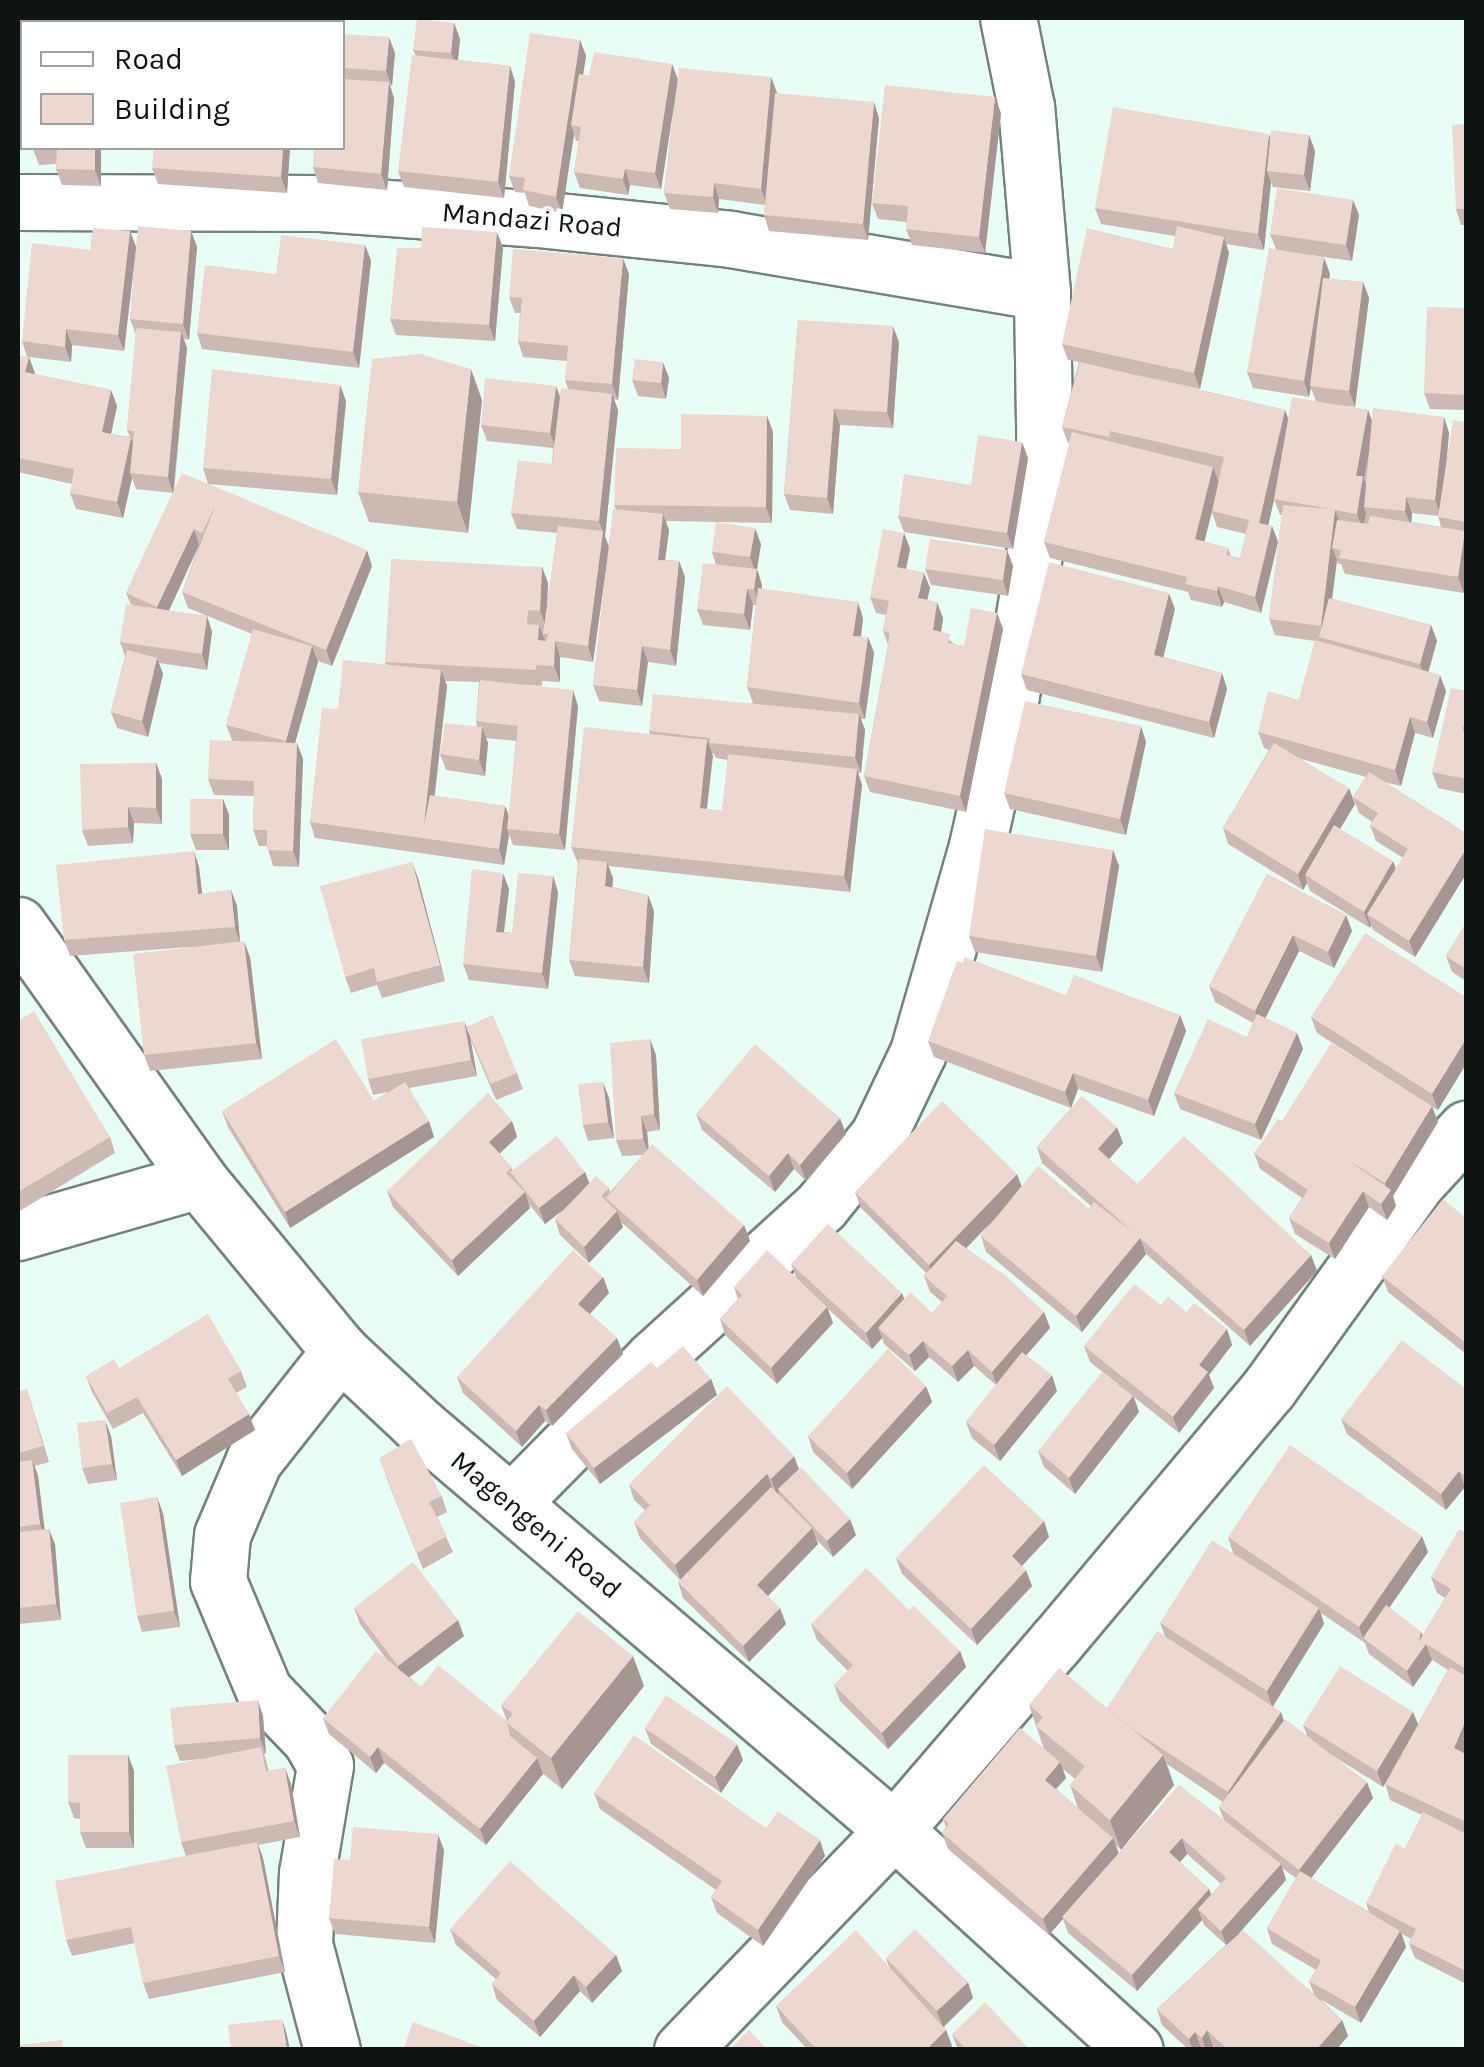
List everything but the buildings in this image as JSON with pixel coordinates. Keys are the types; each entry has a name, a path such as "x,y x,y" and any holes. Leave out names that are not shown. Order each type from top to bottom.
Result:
{"street":[{"path":"511,1503 654,1358 821,1206 878,1136 918,1052 976,850 1020,638 1044,488 1042,292 1026,107 1008,18"},
{"name":"Mandazi Road","path":"18,202 320,203 538,218 730,239 1042,292"},
{"name":"Magengeni Road","path":"18,926 199,1180 340,1351 511,1503 894,1830 1135,2050"},
{"path":"682,2050 894,1830 1269,1388 1418,1181 1466,1130"},
{"path":"18,1232 199,1180"},
{"path":"332,2050 304,1944 307,1873 325,1765 310,1739 264,1691 218,1581 222,1535 254,1460 340,1351"}]}
